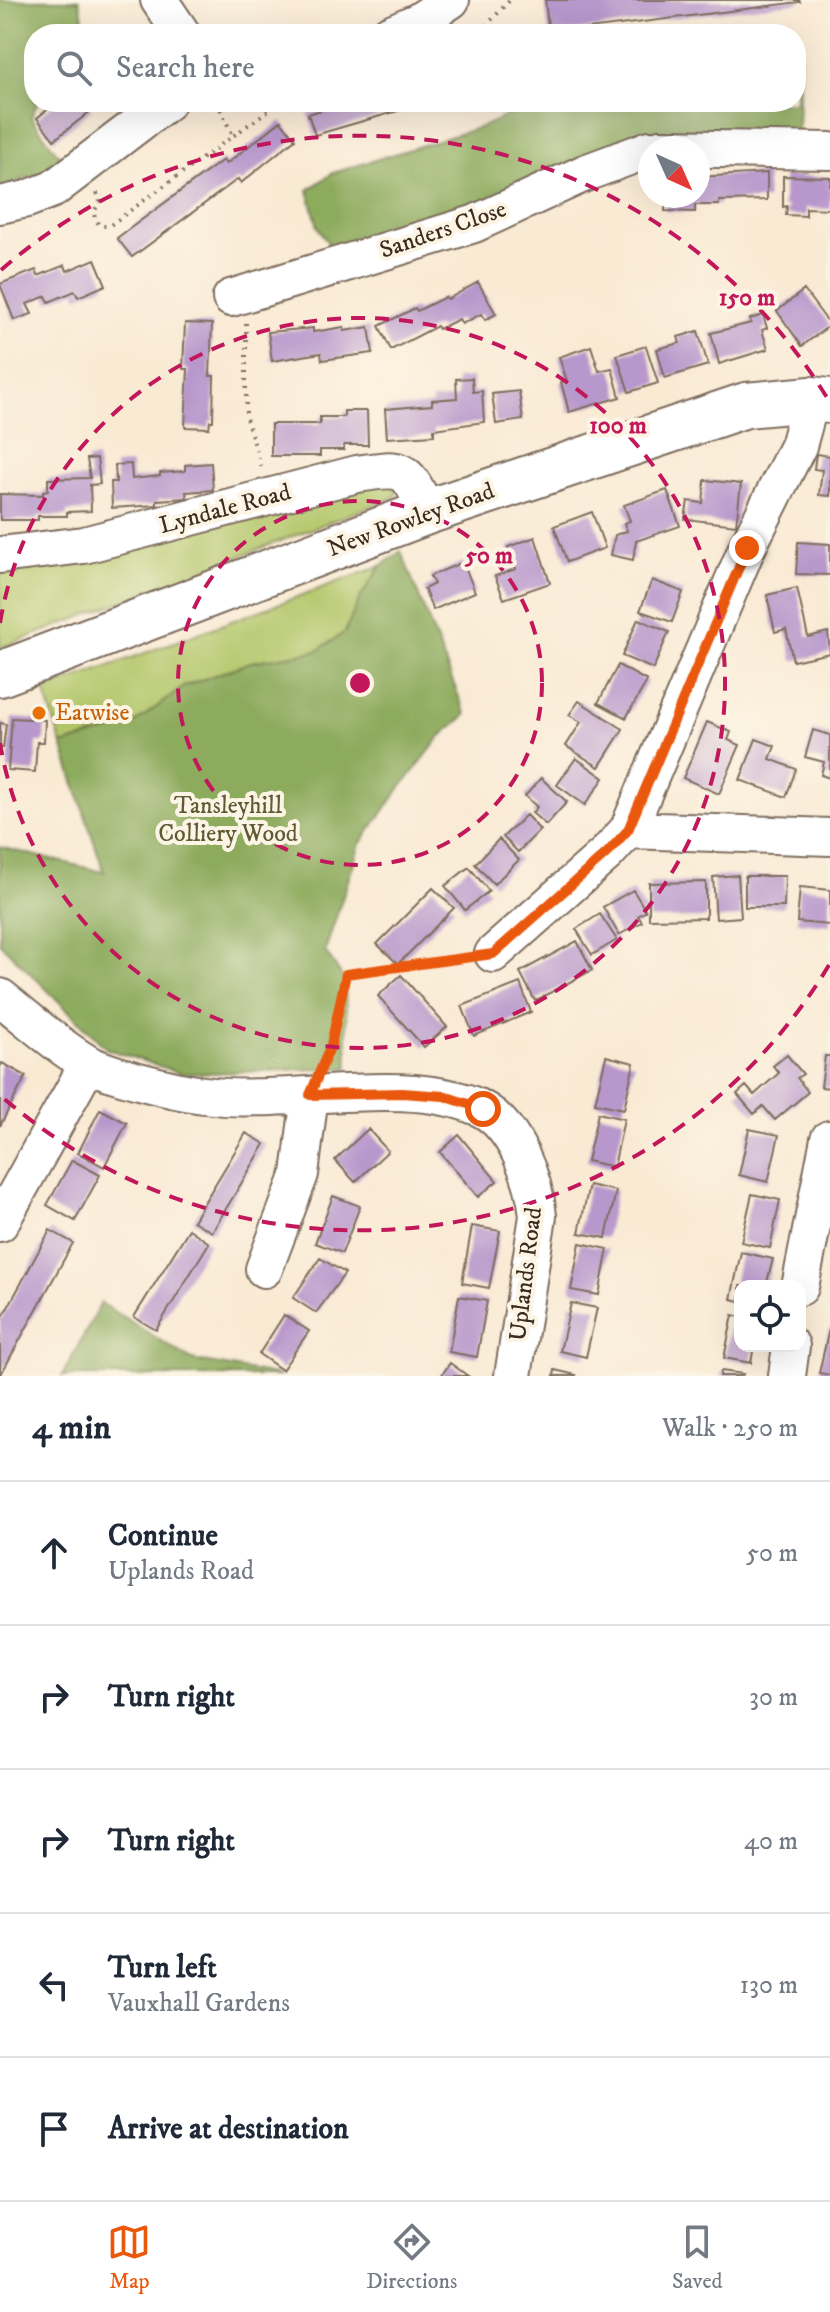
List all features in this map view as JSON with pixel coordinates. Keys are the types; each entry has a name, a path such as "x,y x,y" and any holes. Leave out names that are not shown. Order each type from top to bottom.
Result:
{"main road":[{"name":"New Rowley Road","path":"0,674 427,512 746,405 820,400"}],"street":[{"path":"159,0 175,24"},
{"path":"412,24 451,0"},
{"path":"0,205 53,189 154,112"},
{"path":"710,149 830,151"},
{"name":"Sanders Close","path":"235,297 474,224 585,173 638,153"},
{"path":"493,954 607,853 628,830 747,548 820,400"},
{"name":"Lyndale Road","path":"0,555 84,545 390,469 402,472 411,479 427,512"},
{"path":"628,830 830,837"},
{"name":"Uplands Road","path":"0,997 88,1064 202,1095 402,1093 444,1096 483,1109 525,1160 536,1191 538,1216 513,1376"},
{"path":"0,1223 88,1064"},
{"path":"264,1269 300,1174 310,1095"},
{"path":"801,1280 829,1139"},
{"path":"806,1298 830,1298"},
{"path":"787,1376 790,1352"}],"path":[{"path":"488,24 510,0"},
{"path":"222,112 233,136"},
{"path":"80,168 100,201 94,212 95,220 101,226 109,226 266,112"},
{"path":"235,297 246,318 246,418 272,497"},
{"path":"310,1095 331,1045 346,974 493,954"}],"green space":[{"path":"0,0 79,0 83,17 79,24 24,24 24,112 33,112 31,117 65,164 0,187"},
{"path":"515,112 799,112 798,133 681,131 668,136 638,136 638,147 336,256 318,227 308,190 333,173 484,126"},
{"path":"393,479 398,488 395,497 0,648 0,567"},
{"name":"Tansleyhill Colliery Wood","path":"401,551 466,715 441,736 360,844 325,951 345,981 348,1068 183,1074 107,1049 0,943 0,847 104,872 62,745 135,723 185,686 251,662 317,651 345,632 360,598 381,566"},
{"path":"381,566 360,598 345,632 317,651 251,662 185,686 135,723 62,745 44,690"},
{"path":"101,1303 192,1360 281,1376 62,1376"}],"building":[{"path":"545,0 800,2 627,24 548,24"},
{"path":"44,112 89,112 54,140 37,118"},
{"path":"315,112 394,112 315,135 308,114"},
{"path":"281,121 295,139 241,183 238,179 132,257 117,238 223,160 226,164"},
{"path":"767,173 767,200 719,201 719,205 710,205 710,176"},
{"path":"783,176 830,177 830,209 806,208 806,216 786,215"},
{"path":"665,208 695,208 695,212 665,211"},
{"path":"95,259 106,285 78,297 75,291 49,302 46,296 27,304 32,314 14,320 0,284 36,270 38,276 65,265 67,271"},
{"path":"478,282 496,314 485,320 481,314 462,324 459,319 439,329 437,326 391,350 379,326 415,308 417,311 445,297 448,299"},
{"path":"804,290 830,325 802,346 777,311"},
{"path":"763,315 767,328 762,330 768,349 719,364 711,333 751,323 750,319"},
{"path":"185,323 212,324 210,376 214,376 213,421 210,421 209,428 185,427 188,369 183,369"},
{"path":"344,327 344,331 369,327 373,353 322,360 321,353 272,361 268,332 313,328 313,332"},
{"path":"698,331 708,365 665,378 657,349 680,343 678,337"},
{"path":"591,346 599,371 612,368 620,397 569,412 561,382 567,381 559,357"},
{"path":"646,346 658,383 629,392 617,355"},
{"path":"472,378 473,392 482,391 484,422 434,429 434,435 387,438 385,409 432,405 432,400 457,398 456,379"},
{"path":"519,391 523,420 496,424 492,394"},
{"path":"344,411 367,411 368,445 344,445 344,450 320,450 320,456 271,456 271,424 320,424 320,417 344,417"},
{"path":"816,454 830,456 830,496 819,495 822,470 814,469"},
{"path":"97,458 100,484 90,485 91,511 67,512 67,516 38,516 38,520 0,520 0,494 43,495 43,491 48,490 48,479 90,478 87,459"},
{"path":"211,463 213,490 186,492 187,498 157,500 157,505 112,508 111,482 116,482 115,465 131,464 132,479 185,471 185,465"},
{"path":"705,480 741,484 736,525 685,519 688,501 703,503"},
{"path":"667,490 680,526 636,541 633,560 611,555 615,535 627,531 624,523 630,521 624,505"},
{"path":"592,512 605,548 567,562 554,526"},
{"path":"535,537 550,583 504,599 495,576 516,569 508,547"},
{"path":"798,542 830,544 830,575 796,574"},
{"path":"463,562 475,592 433,610 424,589 434,584 430,576"},
{"path":"652,580 683,592 672,622 640,611"},
{"path":"797,588 808,637 828,632 830,653 793,661 786,629 775,632 767,595"},
{"path":"638,619 669,632 653,669 622,656"},
{"path":"618,665 647,681 626,718 598,703"},
{"path":"579,701 623,729 599,767 566,746 581,722 569,715"},
{"path":"12,718 45,720 44,742 37,742 35,772 8,770"},
{"path":"707,722 731,732 728,740 740,745 719,794 683,778"},
{"path":"0,723 6,724 3,748 0,748"},
{"path":"813,730 830,735 830,778 821,775 824,762 805,757"},
{"path":"756,739 775,746 770,759 796,769 786,797 740,780"},
{"path":"576,758 604,778 585,805 557,785"},
{"path":"541,778 567,802 546,825 532,813 537,807 525,796"},
{"path":"526,815 540,830 518,852 503,837"},
{"path":"499,839 519,860 494,884 475,864"},
{"path":"469,867 489,891 465,910 445,886"},
{"path":"738,875 741,917 716,919 713,877"},
{"path":"745,876 785,876 784,907 745,907"},
{"path":"706,882 706,918 649,919 649,883"},
{"path":"800,887 830,890 830,925 797,922"},
{"path":"433,888 454,908 398,964 377,944"},
{"path":"633,890 646,911 638,916 642,922 619,935 603,907"},
{"path":"600,914 617,940 592,955 576,929"},
{"path":"577,941 592,970 535,1001 520,972"},
{"path":"401,975 447,1027 424,1047 378,996"},
{"path":"520,983 531,1012 474,1036 462,1006"},
{"path":"787,1055 803,1074 797,1078 808,1092 775,1120 763,1106 754,1114 737,1094 746,1086 754,1095 779,1073 773,1066"},
{"path":"606,1056 634,1063 624,1109 595,1103"},
{"path":"825,1056 830,1056 830,1088 821,1087"},
{"path":"2,1063 26,1076 0,1126 0,1067"},
{"path":"100,1109 127,1123 104,1167 78,1153"},
{"path":"598,1113 624,1119 614,1167 587,1161"},
{"path":"368,1129 388,1151 355,1182 335,1160"},
{"path":"749,1129 779,1135 768,1182 739,1175"},
{"path":"246,1133 265,1144 212,1232 193,1221"},
{"path":"459,1135 497,1181 478,1197 440,1152"},
{"path":"72,1160 100,1175 75,1221 47,1205"},
{"path":"589,1185 616,1191 606,1238 579,1233"},
{"path":"752,1194 780,1200 770,1248 741,1242"},
{"path":"333,1196 360,1206 342,1253 315,1243"},
{"path":"472,1226 500,1231 489,1288 462,1283"},
{"path":"189,1229 209,1243 156,1330 134,1317"},
{"path":"50,1230 73,1243 0,1376 0,1322"},
{"path":"580,1243 608,1249 599,1295 571,1290"},
{"path":"741,1252 773,1259 768,1280 735,1280"},
{"path":"320,1258 345,1273 316,1313 293,1298"},
{"path":"459,1296 487,1301 477,1357 449,1352"},
{"path":"571,1303 597,1308 586,1357 560,1351"},
{"path":"284,1315 309,1331 282,1370 259,1354"},
{"path":"733,1315 734,1352 753,1352 751,1363 724,1358"},
{"path":"830,1329 830,1375 819,1373"},
{"path":"450,1363 468,1376 441,1376"},
{"path":"555,1370 576,1375 554,1376"},
{"path":"721,1371 743,1374 720,1376"}],"place":[{"name":"Eatwise","path":"39,713"}],"route":[{"path":"483,1109 444,1096 402,1093 310,1095 331,1045 346,974 493,954 607,853 628,830 747,548"}]}
